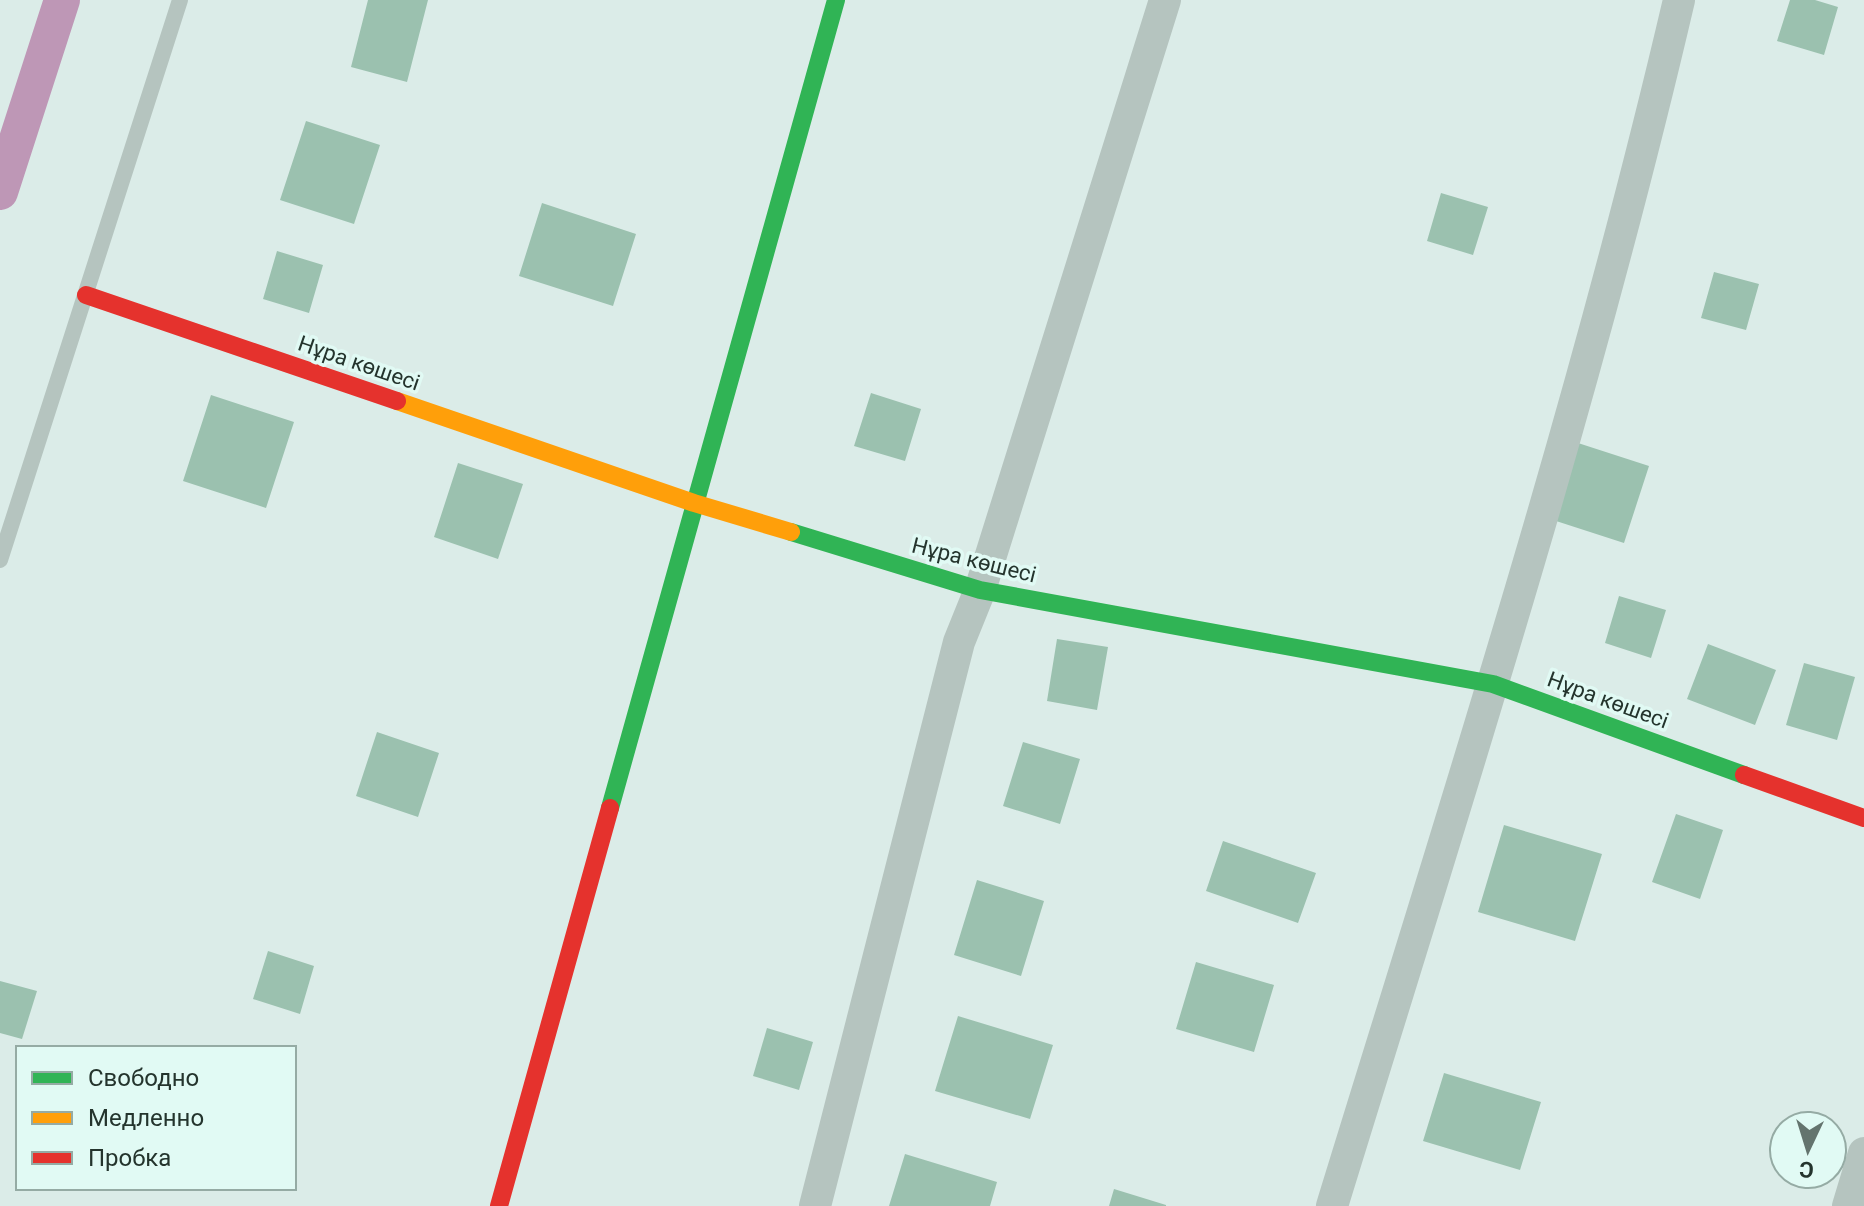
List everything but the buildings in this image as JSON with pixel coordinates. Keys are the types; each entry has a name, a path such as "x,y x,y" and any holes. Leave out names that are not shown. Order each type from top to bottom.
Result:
{"street":[{"path":"499,1206 836,0"},
{"path":"815,1206 959,642 980,590 1165,0"},
{"path":"1332,1206 1493,684 1639,170 1679,0"},
{"name":"Нұра көшесі","path":"86,295 694,503 980,590 1493,684 1864,818"},
{"path":"1848,1206 1864,1153"}],"lane":[{"path":"0,560 180,0"}],"waterway":[{"path":"0,192 62,0"}],"traffic: fast":[{"path":"610,808 836,0"},
{"path":"791,532 980,590 1493,684 1744,775"}],"traffic: slow":[{"path":"397,401 694,503 791,532"}],"traffic: jam":[{"path":"86,295 397,401"},
{"path":"1744,775 1864,818"},
{"path":"499,1206 610,808"}]}
